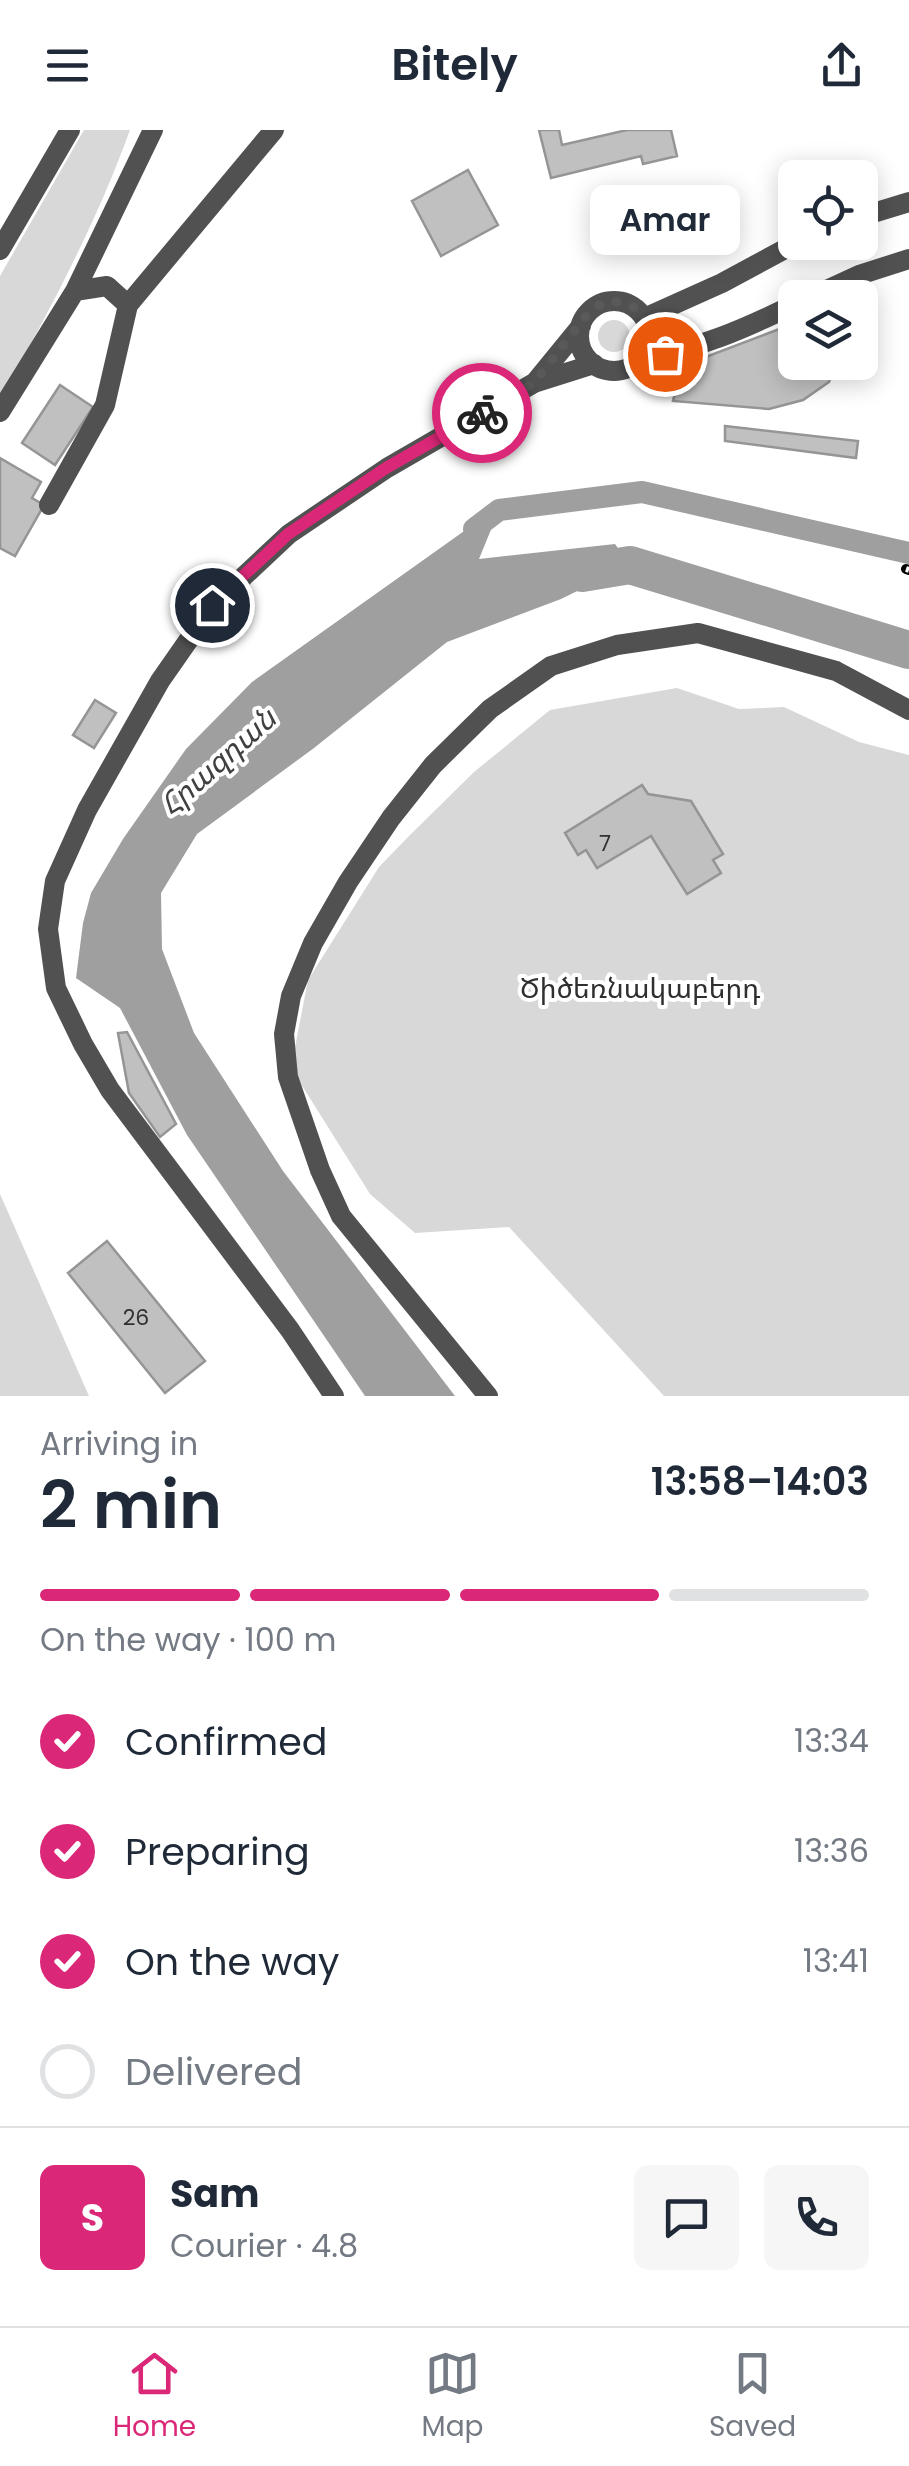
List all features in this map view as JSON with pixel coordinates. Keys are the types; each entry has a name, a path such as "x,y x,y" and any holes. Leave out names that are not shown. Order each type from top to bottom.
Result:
{"street":[{"path":"0,250 70,130"},
{"path":"0,412 75,291 153,130"},
{"path":"49,505 105,405 128,305 274,130"},
{"path":"878,211 909,202"},
{"path":"644,318 778,253"},
{"path":"848,280 909,259"},
{"path":"75,291 108,286 128,305"},
{"path":"534,383 593,308 611,301 629,304 644,318 649,336 641,359"},
{"path":"581,326 581,347 594,364 614,371 641,359 689,350 778,312"},
{"path":"334,1396 290,1330 110,1090 83,1044 56,988 48,928 55,881 86,810 160,680 212,605 288,534 386,468 534,383 594,364"},
{"path":"488,1396 341,1216 320,1170 288,1077 284,1034 291,996 312,943 348,882 391,818 433,766 490,709 551,666 617,645 698,633 836,671 909,710"}],"green space":[{"path":"84,130 130,130 71,267 0,400 0,276"},
{"path":"614,320 625,325 630,336 625,347 614,352 603,347 598,336 603,325"},
{"name":"Ծիծեռնակաբերդ","path":"677,688 739,709 784,707 859,742 909,755 909,1396 664,1396 509,1227 415,1233 370,1194 291,1068 308,980 379,867 474,772 550,710"},
{"path":"0,1194 89,1396 0,1396"}],"water":[{"path":"499,510 479,559 615,544 630,565 561,599 447,642 314,748 197,834 161,893 162,949 194,1033 283,1171 455,1396 365,1396 187,1135 120,1008 76,978 83,923 91,893 123,839 186,749 252,682"}],"building":[{"path":"539,130 559,130 562,145 627,130 671,130 677,156 643,164 641,156 551,178"},
{"path":"468,170 498,225 441,256 412,201"},
{"path":"778,329 778,380 830,380 803,400 769,409 673,401 682,366"},
{"path":"60,385 93,407 55,465 22,443"},
{"path":"725,426 858,441 856,458 725,441"},
{"path":"0,458 41,482 32,498 44,505 15,556 0,548"},
{"path":"212,571 223,581 202,604 191,594"},
{"path":"95,700 116,713 94,748 73,735"},
{"path":"642,785 648,794 691,801 723,854 713,860 721,873 687,894 651,836 597,868 586,850 578,855 565,833"},
{"path":"127,1032 176,1124 160,1137 129,1093 118,1033"},
{"path":"107,1241 205,1361 165,1393 68,1273"}],"waterway":[{"path":"474,529 499,510 642,492 909,553"},
{"name":"Հրազդան","path":"582,573 630,565 909,650"}],"way so far":[{"path":"482,413 534,383 586,316 602,303 629,304 644,318 649,336 641,359 665,354"}],"place":[{"name":"Amar","path":"665,354"}],"route":[{"path":"212,605 288,534 386,468 482,413"}]}
